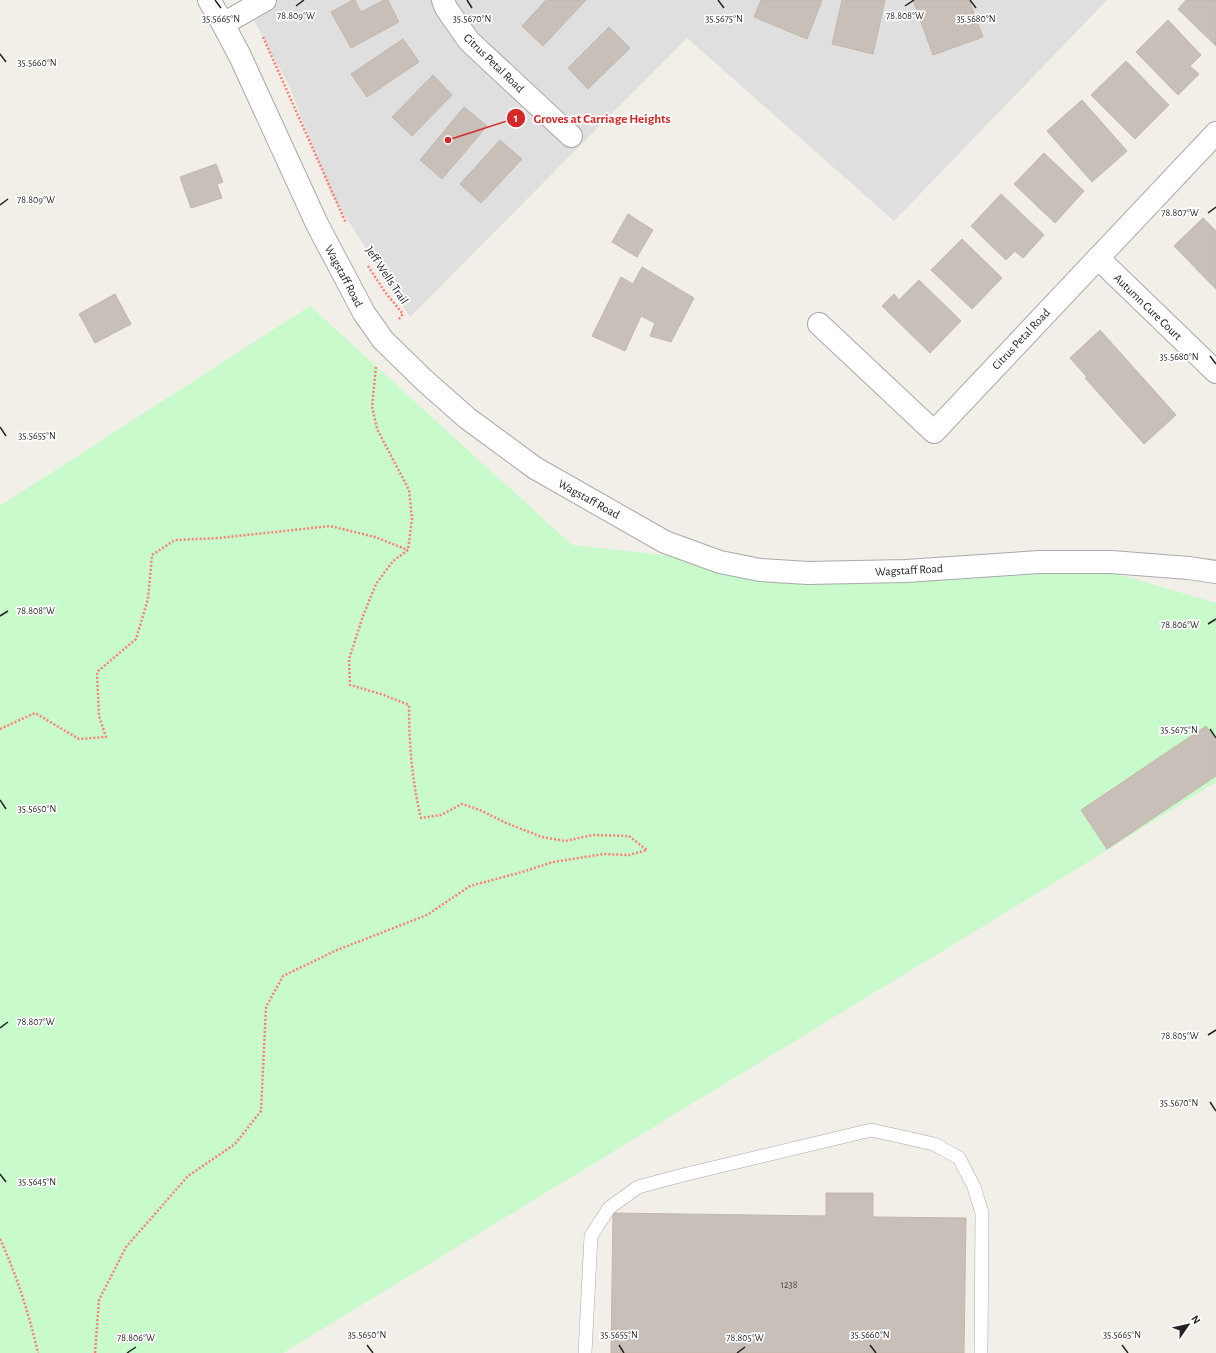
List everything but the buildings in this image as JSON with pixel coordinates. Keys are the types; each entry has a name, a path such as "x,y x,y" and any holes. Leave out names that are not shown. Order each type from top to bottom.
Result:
{"street":[{"name":"Wagstaff Road","path":"209,0 240,56 317,224 364,313 383,340 424,380 467,418 535,468 665,542 720,562 760,570 808,573 906,571 1039,562 1110,562 1189,568 1216,572"},
{"path":"223,24 264,0"},
{"name":"Citrus Petal Road","path":"443,0 446,8 469,41 572,136"},
{"name":"Citrus Petal Road","path":"819,324 934,432 1216,133"},
{"name":"Autumn Cure Court","path":"1098,258 1216,372"}],"lane":[{"path":"585,1353 591,1236 609,1208 638,1187 872,1130 934,1144 959,1158 974,1187 982,1213 981,1353"}],"path":[{"path":"263,37 349,230"},
{"name":"Jeff Wells Trail","path":"366,262 385,292 403,314 383,340 374,373 372,406 377,429 409,490 412,519 408,550"},
{"path":"0,729 35,713 78,739 106,737 99,716 97,672 136,639 148,599 152,555 175,540 219,538 330,526 375,538 408,550"},
{"path":"95,1353 99,1300 126,1247 188,1176 234,1144 261,1111 266,1007 283,976 337,950 427,915 470,886 553,862 604,854 630,855 647,850 629,836 593,835 565,841 542,837 506,823 480,810 462,804 441,814 421,818 414,792 409,742 409,706 350,685 349,659 363,616 376,584 393,561 408,550"},
{"path":"0,1239 14,1269 30,1318 38,1353"}],"shaded area":[{"path":"243,0 1107,0 894,221 687,38 410,317 331,194 289,86"}],"green space":[{"path":"310,306 572,545 849,575 1107,571 1216,603 1216,782 1054,883 283,1353 0,1353 0,506"}],"place":[{"name":"Groves at Carriage Heights","path":"448,140"}]}
